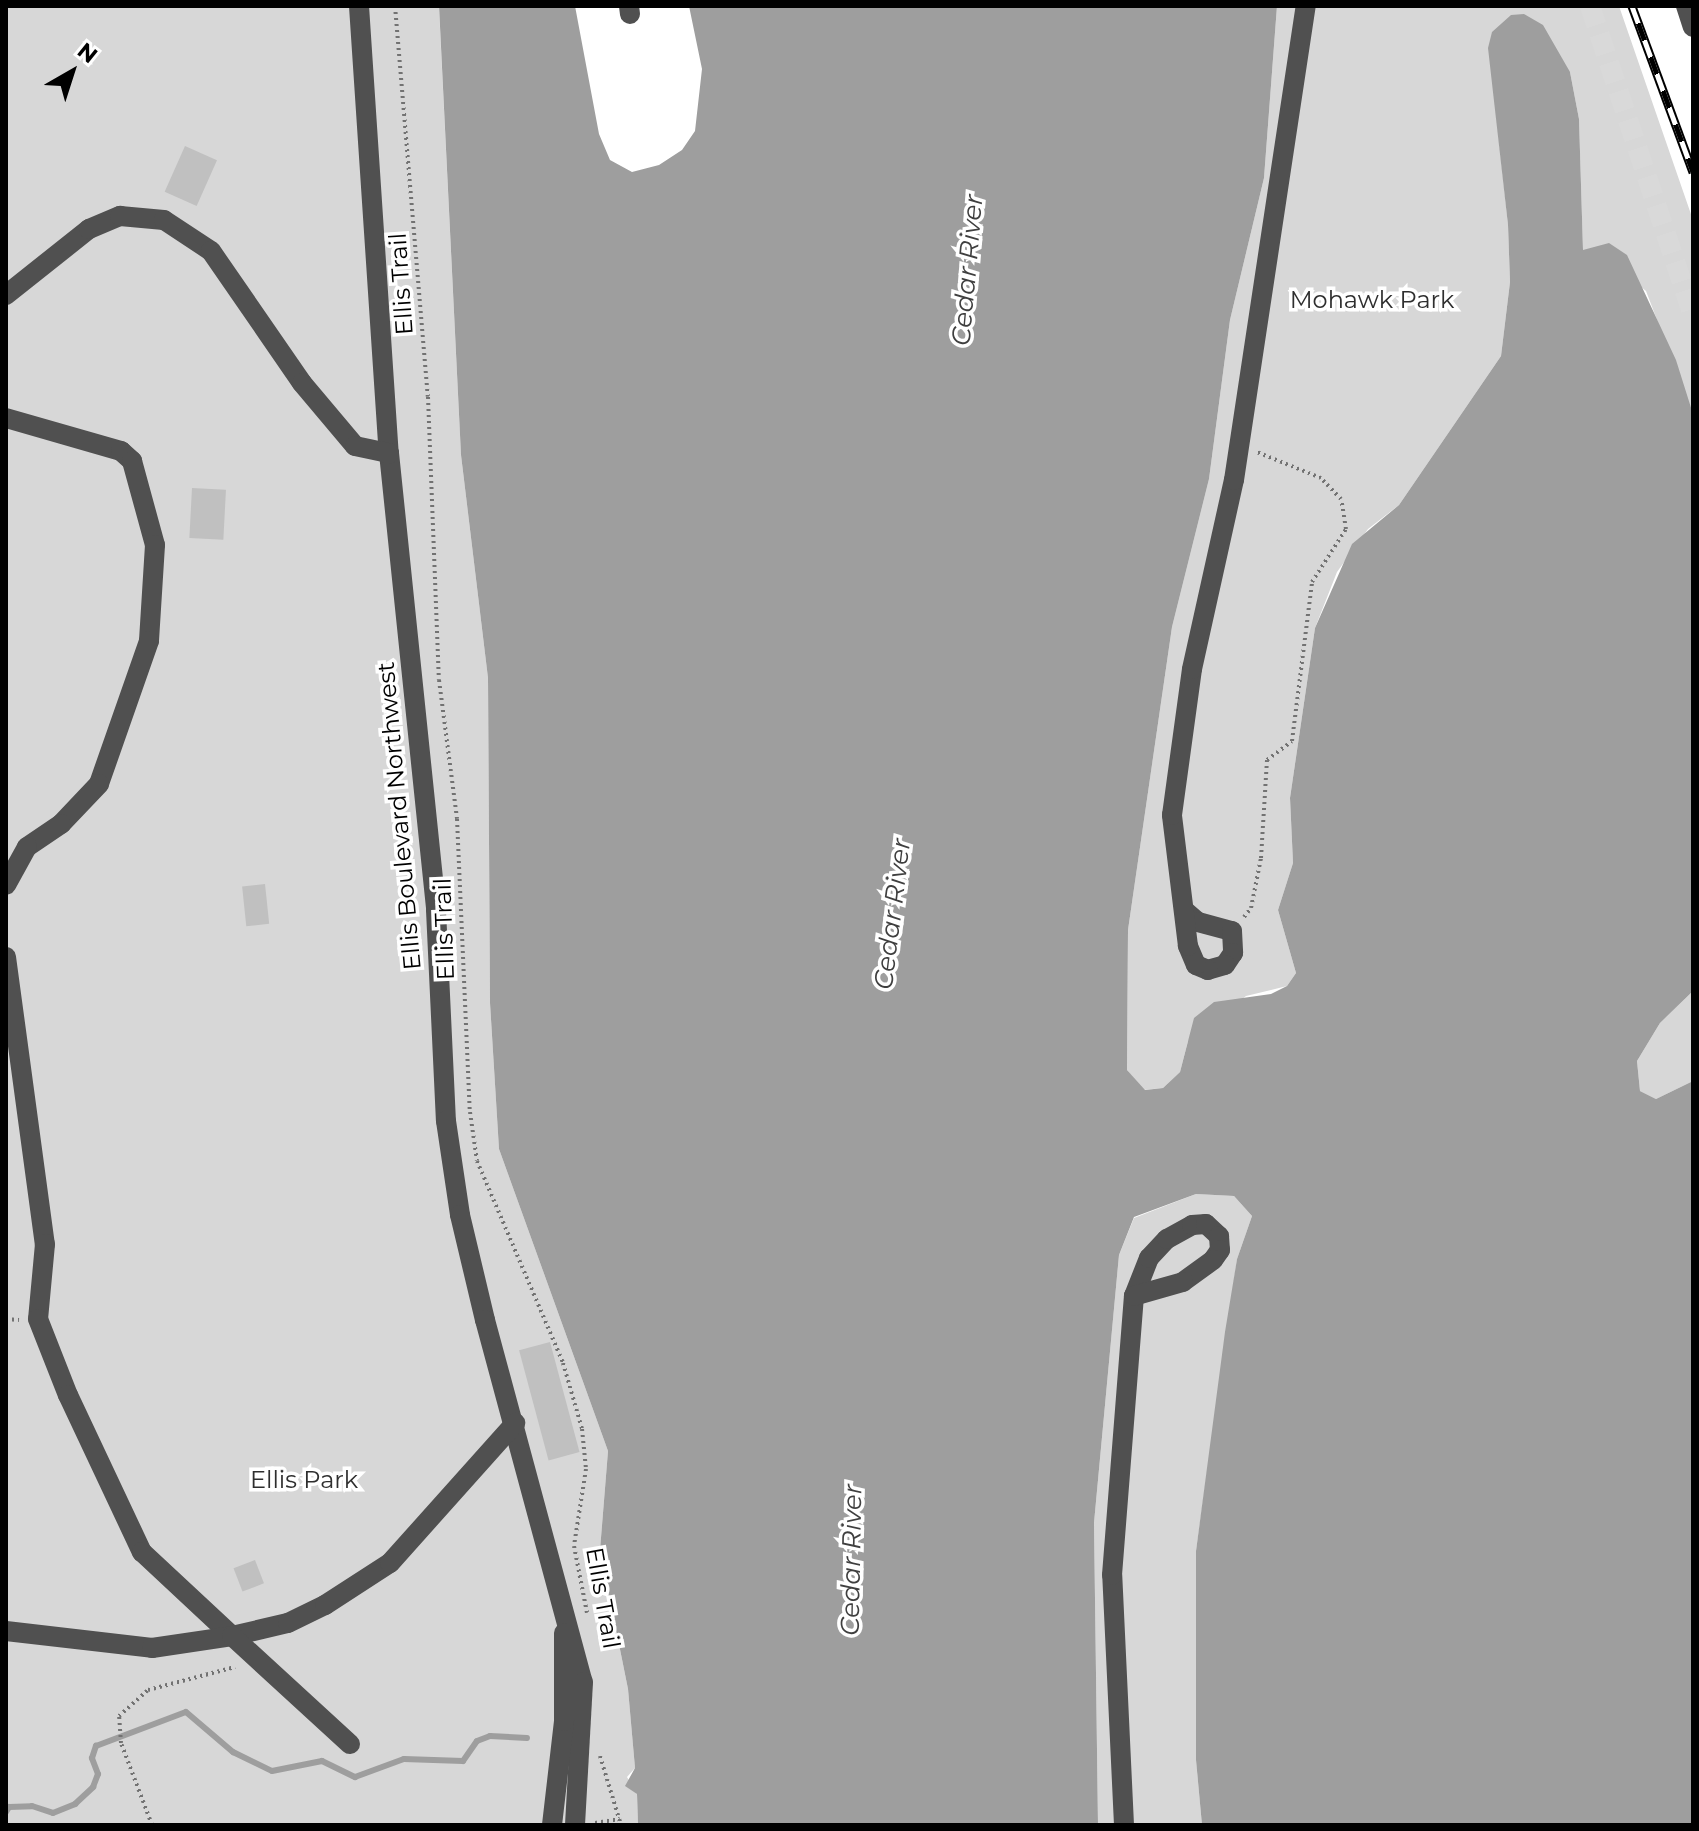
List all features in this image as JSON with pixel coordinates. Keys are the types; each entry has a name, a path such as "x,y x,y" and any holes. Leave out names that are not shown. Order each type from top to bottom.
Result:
{"street":[{"name":"Ellis Boulevard Northwest","path":"359,6 389,453 436,910 446,1121 460,1215 565,1609 584,1706 575,1825"},
{"path":"1184,910 1198,922 1232,931 1233,953 1225,965 1208,970 1196,965 1188,946 1172,815 1180,737 1238,445 1306,6"},
{"path":"1686,6 1693,27"},
{"path":"6,295 89,229 120,216 164,220 211,251 302,383 355,446 389,453"},
{"path":"6,418 121,451 132,461 155,545 149,641 99,784 61,824 27,847 6,885"},
{"path":"6,957 45,1244 38,1319 142,1552 350,1744"},
{"path":"1124,1825 1112,1575 1134,1296"},
{"path":"6,1631 152,1648 232,1636 312,1611 390,1563 515,1423"},
{"name":"Ellis Boulevard Northwest","path":"552,1825 564,1721 565,1609"}],"path":[{"name":"Ellis Trail","path":"395,6 428,397 439,680 457,819 470,1112 477,1161 563,1363 582,1429 586,1469 574,1546 589,1623"},
{"path":"1232,931 1251,908 1261,858 1267,760 1292,741 1312,582 1346,529 1341,499 1321,478 1238,445"},
{"path":"152,1825 121,1743 118,1728 126,1705 148,1690 258,1660"},
{"path":"591,1824 621,1822 602,1769 600,1740"}],"green space":[{"name":"Ellis Park","path":"6,6 439,8 461,455 488,678 490,1003 499,1149 608,1451 600,1550 628,1689 635,1768 627,1777 637,1794 638,1825 6,1825"},
{"name":"Mohawk Park","path":"1277,6 1619,6 1693,220 1693,414 1646,291 1594,248 1583,251 1579,119 1570,72 1493,84 1508,225 1510,282 1501,356 1399,505 1368,529 1337,572 1315,628 1290,798 1293,863 1278,910 1296,973 1287,986 1246,996 1188,1041 1180,1072 1163,1088 1143,1090 1127,1070 1128,930 1172,627 1209,479 1230,320 1264,178"},
{"path":"1693,991 1693,1081 1656,1099 1640,1091 1637,1061 1660,1023"},
{"path":"1196,1194 1234,1196 1252,1216 1237,1259 1196,1551 1196,1760 1202,1825 1098,1825 1094,1523 1119,1255 1134,1218"}],"water":[{"name":"Cedar River","path":"439,6 575,6 599,134 610,160 632,172 659,165 682,150 695,131 702,69 689,6 1277,6 1264,178 1230,320 1209,479 1172,627 1128,930 1127,1070 1145,1090 1163,1088 1180,1072 1194,1018 1214,1002 1271,994 1287,986 1296,973 1278,910 1293,863 1290,798 1315,628 1352,544 1399,505 1501,356 1510,282 1508,225 1488,48 1492,32 1511,15 1524,14 1543,25 1570,72 1579,119 1583,250 1609,243 1627,255 1676,360 1693,414 1693,991 1660,1023 1637,1061 1640,1091 1656,1099 1693,1081 1693,1825 1202,1825 1196,1760 1196,1551 1237,1259 1252,1216 1234,1196 1196,1194 1134,1217 1119,1255 1094,1523 1098,1825 638,1825 637,1794 625,1786 635,1768 628,1689 600,1550 608,1451 499,1149 490,1003 488,678 461,455"}],"building":[{"path":"185,146 217,160 197,206 165,192"},
{"path":"192,488 226,490 223,540 189,538"},
{"path":"265,884 269,924 246,926 242,886"},
{"path":"550,1342 580,1452 549,1460 519,1350"},
{"path":"255,1560 264,1583 242,1592 234,1568"}],"waterway":[{"path":"6,1812 9,1807 32,1806 53,1813 75,1804 93,1787 98,1774 92,1758 96,1746 186,1712 233,1752 272,1771 322,1761 355,1777 404,1759 463,1761 477,1741 490,1736 527,1738"}],"tunnel":[{"path":"1590,6 1693,316"}],"railway":[{"path":"1632,6 1693,172"}]}
